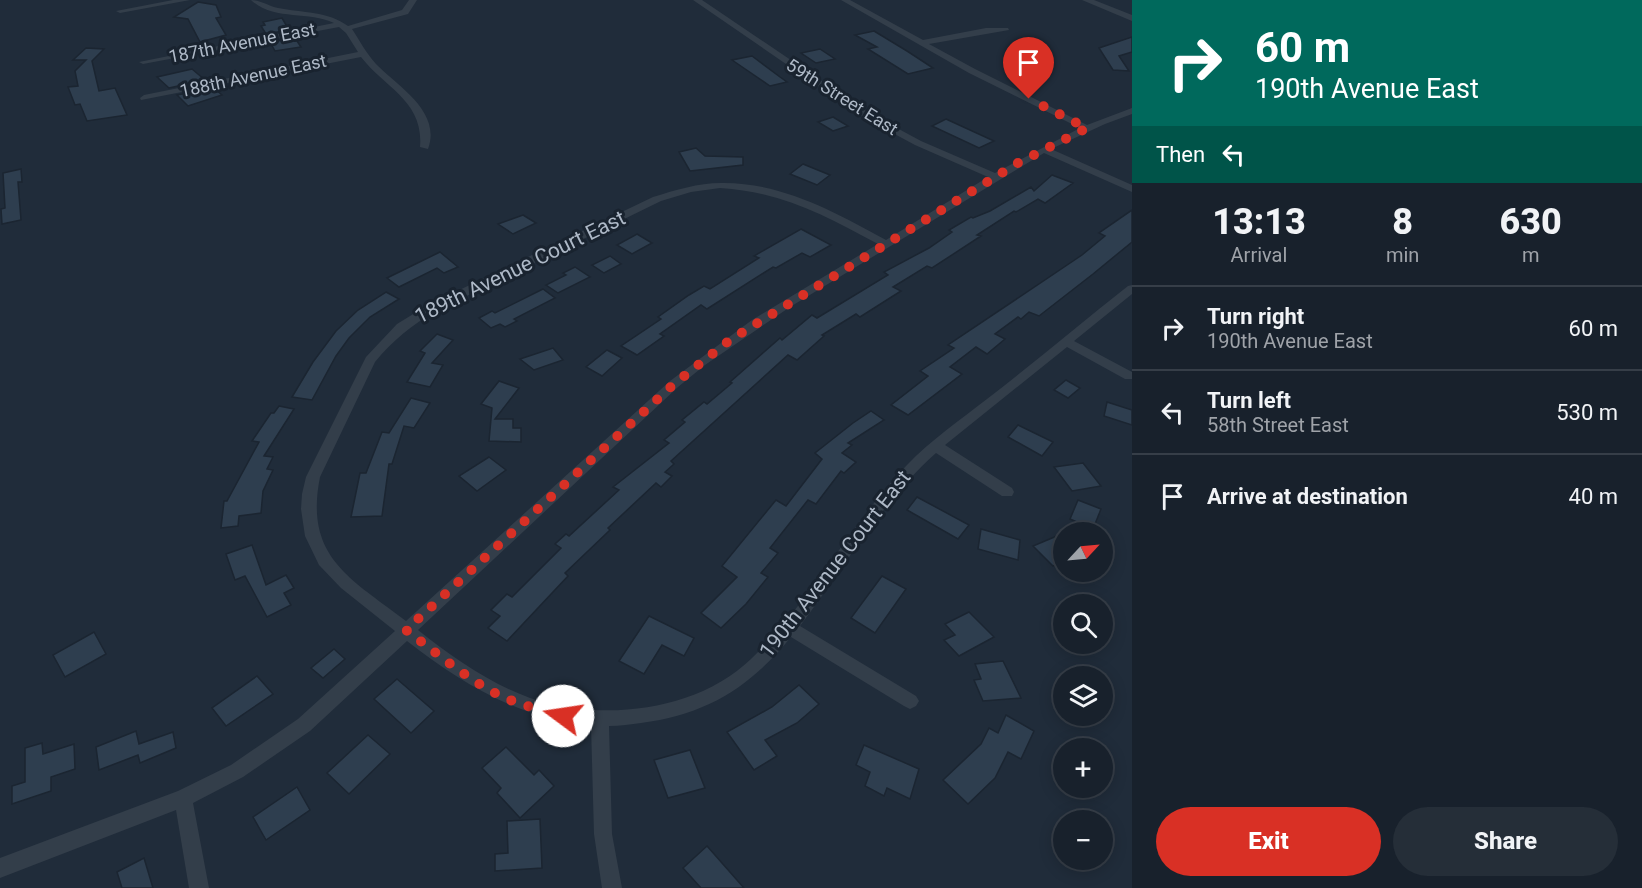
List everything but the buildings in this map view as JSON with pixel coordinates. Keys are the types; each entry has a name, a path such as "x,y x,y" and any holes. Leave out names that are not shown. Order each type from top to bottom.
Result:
{"street":[{"path":"120,11 186,0"},
{"path":"255,0 266,7 324,17 344,26 362,54 407,97 422,116 426,128 425,147"},
{"name":"187th Avenue East","path":"143,62 344,26 405,12 413,0"},
{"name":"59th Street East","path":"697,0 866,115 918,142 996,177"},
{"path":"845,0 921,44 1087,128"},
{"path":"1086,0 1132,18"},
{"path":"921,44 986,30 1005,30"},
{"name":"188th Avenue East","path":"144,99 362,54"},
{"path":"0,868 183,798 237,771 284,741 326,706 692,368 750,327 996,177 1044,149 1087,128 1132,111"},
{"path":"1044,149 1132,189"},
{"name":"189th Avenue Court East","path":"406,630 330,569 318,552 310,534 308,515 308,496 313,477 365,370 384,343 401,327 432,308 646,204 688,189 734,186 789,196 814,206 886,244"},
{"name":"190th Avenue Court East","path":"406,630 464,674 494,692 527,706 563,716 600,719 648,715 676,709 710,696 740,678 765,656 911,468 1132,288"},
{"path":"1066,342 1129,376"},
{"path":"936,446 1007,492"},
{"path":"788,627 910,701"},
{"path":"600,719 603,834 612,888"},
{"path":"183,798 199,888"}],"route":[{"path":"563,716 527,706 494,692 464,674 406,630 692,368 750,327 1018,163 1087,128 1029,99"}]}
